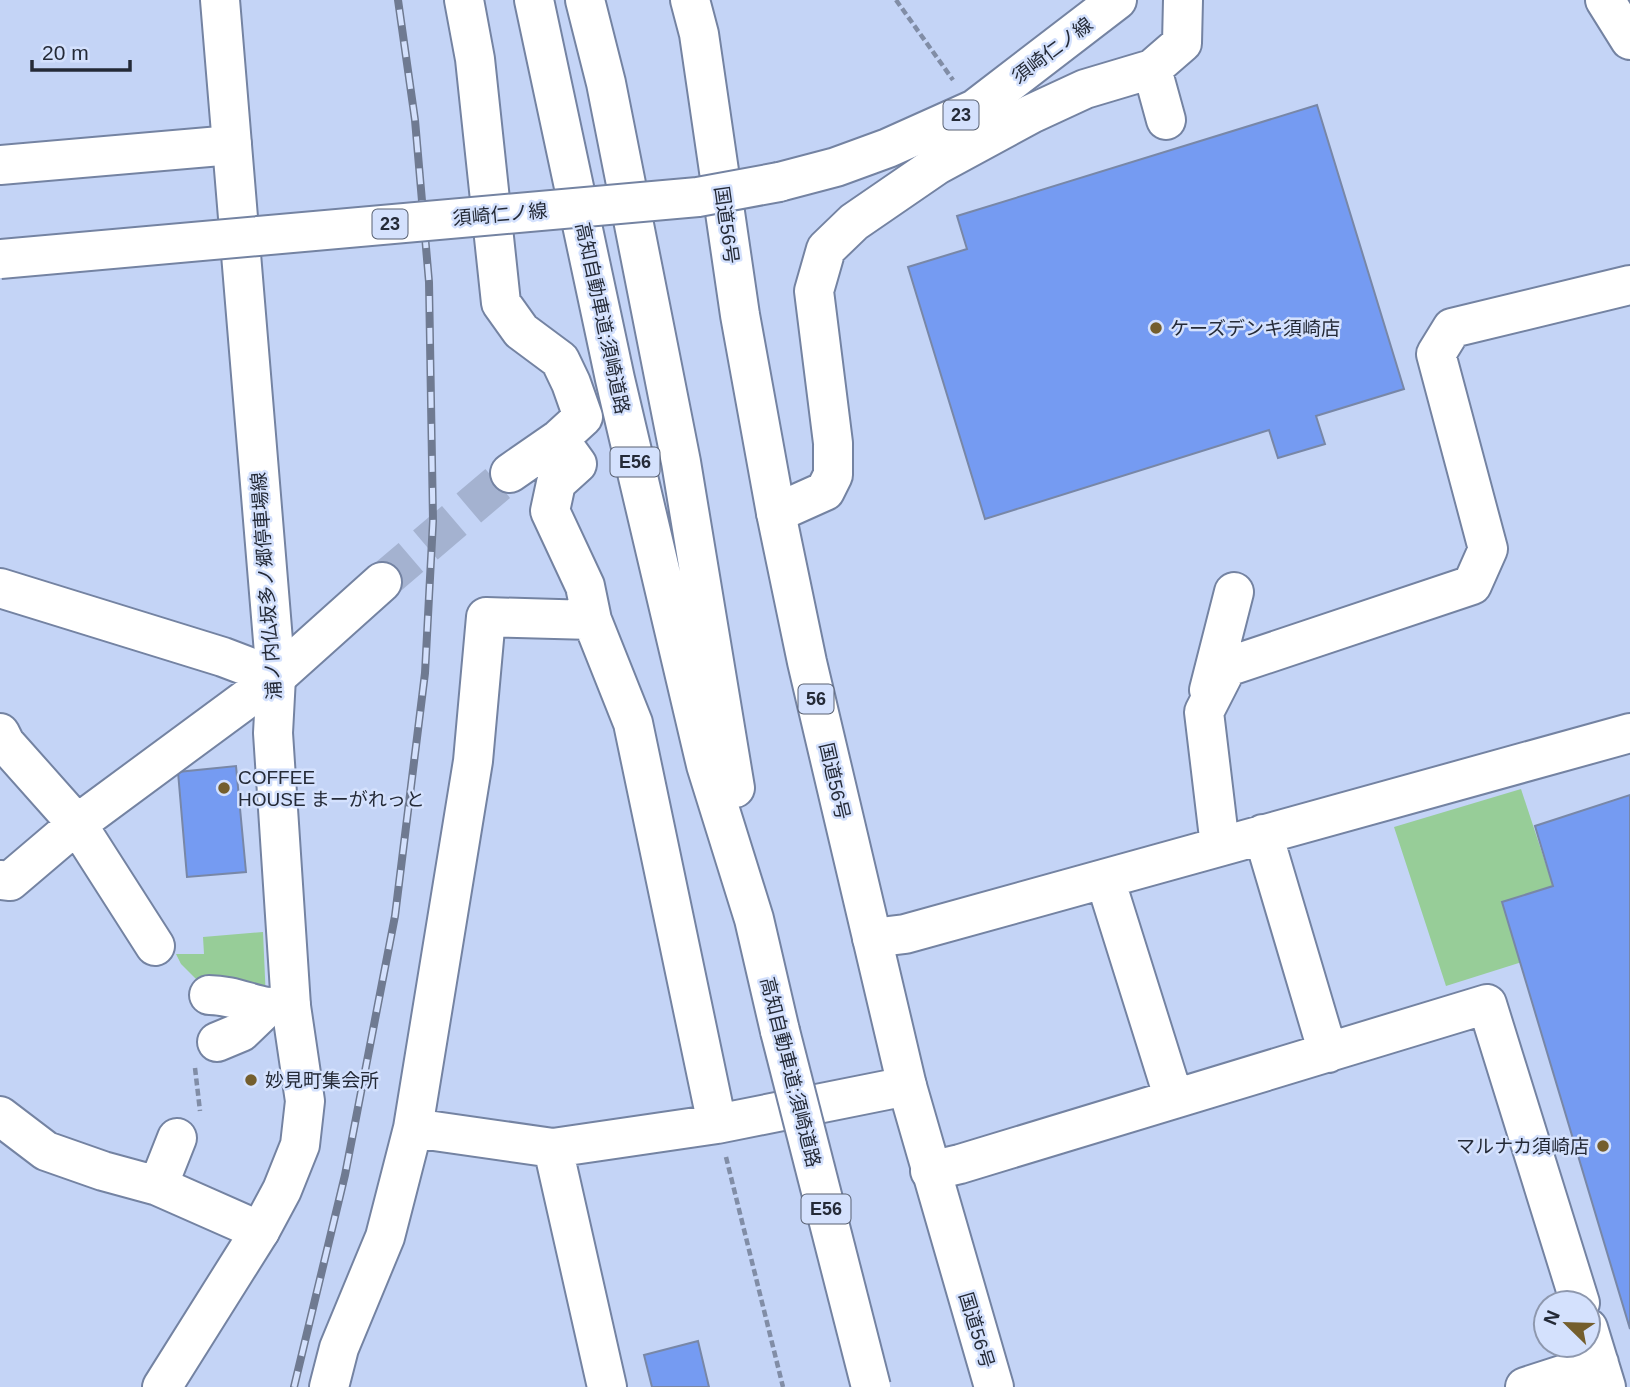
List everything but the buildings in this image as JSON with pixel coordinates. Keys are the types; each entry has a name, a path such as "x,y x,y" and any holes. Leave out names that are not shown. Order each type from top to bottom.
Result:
{"main road":[{"name":"浦ノ内仏坂多ノ郷停車場線","path":"162,1387 260,1231 282,1190 300,1145 305,1101 279,1006 273,733 276,677 220,0"},
{"path":"464,0 475,59 501,303 521,331 560,360 583,417 559,439 510,473"},
{"name":"高知自動車道;須崎道路","path":"534,0 615,379 706,765 754,919 871,1387"},
{"name":"高知自動車道;須崎道路","path":"585,0 606,82 681,462 754,919"},
{"name":"国道56号","path":"690,0 699,34 740,315 776,513 807,662 907,1086 994,1387"},
{"name":"須崎仁ノ線","path":"0,259 698,197 779,182 862,158 975,109 1117,0"},
{"path":"776,513 825,491 833,475 833,443 814,291 826,249 854,222 937,165 1031,114 1085,89 1152,69 1182,43 1183,0"},
{"path":"1605,0 1630,40"},
{"path":"1152,69 1166,120"},
{"path":"0,165 232,145"},
{"path":"1203,712 1227,667 1472,585 1488,549 1436,354 1452,328 1630,285"},
{"path":"559,439 577,464 556,483 550,511 584,586 593,620 633,723 718,1124"},
{"path":"0,880 10,881 76,824 276,677 382,582"},
{"path":"0,588 223,657 276,677"},
{"path":"1220,846 1203,712 1234,592"},
{"path":"329,1387 339,1348 385,1237 413,1129 473,761 486,617 593,620"},
{"path":"0,733 5,743 76,824 155,946"},
{"path":"872,938 905,934 1630,733"},
{"path":"1263,834 1328,1053"},
{"path":"1105,879 1174,1100"},
{"path":"209,995 229,995 250,1004 279,1006"},
{"path":"930,1171 1487,1004 1576,1289"},
{"path":"206,1054 279,1006"},
{"path":"413,1129 553,1148 718,1124 907,1086"},
{"path":"0,1116 46,1151 158,1186 260,1231"},
{"path":"158,1186 177,1138"},
{"path":"553,1148 607,1387"},
{"path":"1525,1387 1598,1359"}],"path":[{"path":"897,0 975,109"},
{"path":"177,1138 192,1126 200,1111 206,1054"},
{"path":"718,1124 783,1387"}],"green space":[{"path":"1521,789 1553,886 1502,902 1522,962 1446,986 1394,827"},
{"path":"263,932 266,1000 201,984 181,964 176,954 204,954 203,937"}],"tunnel":[{"path":"382,582 510,473"}],"railway":[{"path":"294,1387 345,1175 395,916 425,673 433,521 429,282 415,120 398,0"}],"place":[{"name":"ケーズデンキ須崎店","path":"1156,328"},
{"name":"COFFEE HOUSE まーがれっと","path":"224,788"},
{"name":"妙見町集会所","path":"251,1080"},
{"name":"マルナカ須崎店","path":"1603,1146"}]}
